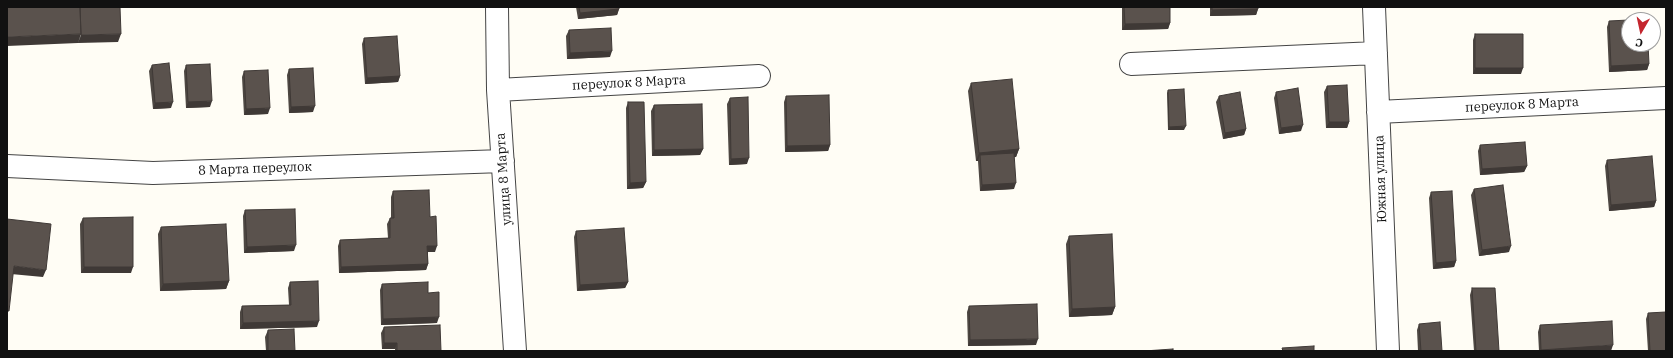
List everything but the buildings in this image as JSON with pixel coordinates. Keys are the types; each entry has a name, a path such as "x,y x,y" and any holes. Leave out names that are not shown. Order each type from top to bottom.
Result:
{"street":[{"name":"улица 8 Марта","path":"497,7 498,90 515,351"},
{"name":"Южная улица","path":"1374,7 1388,351"},
{"path":"1131,64 1376,53"},
{"name":"переулок 8 Марта","path":"498,90 759,76"},
{"name":"переулок 8 Марта","path":"1378,112 1666,98"},
{"name":"8 Марта переулок","path":"7,166 153,173 503,161"}]}
